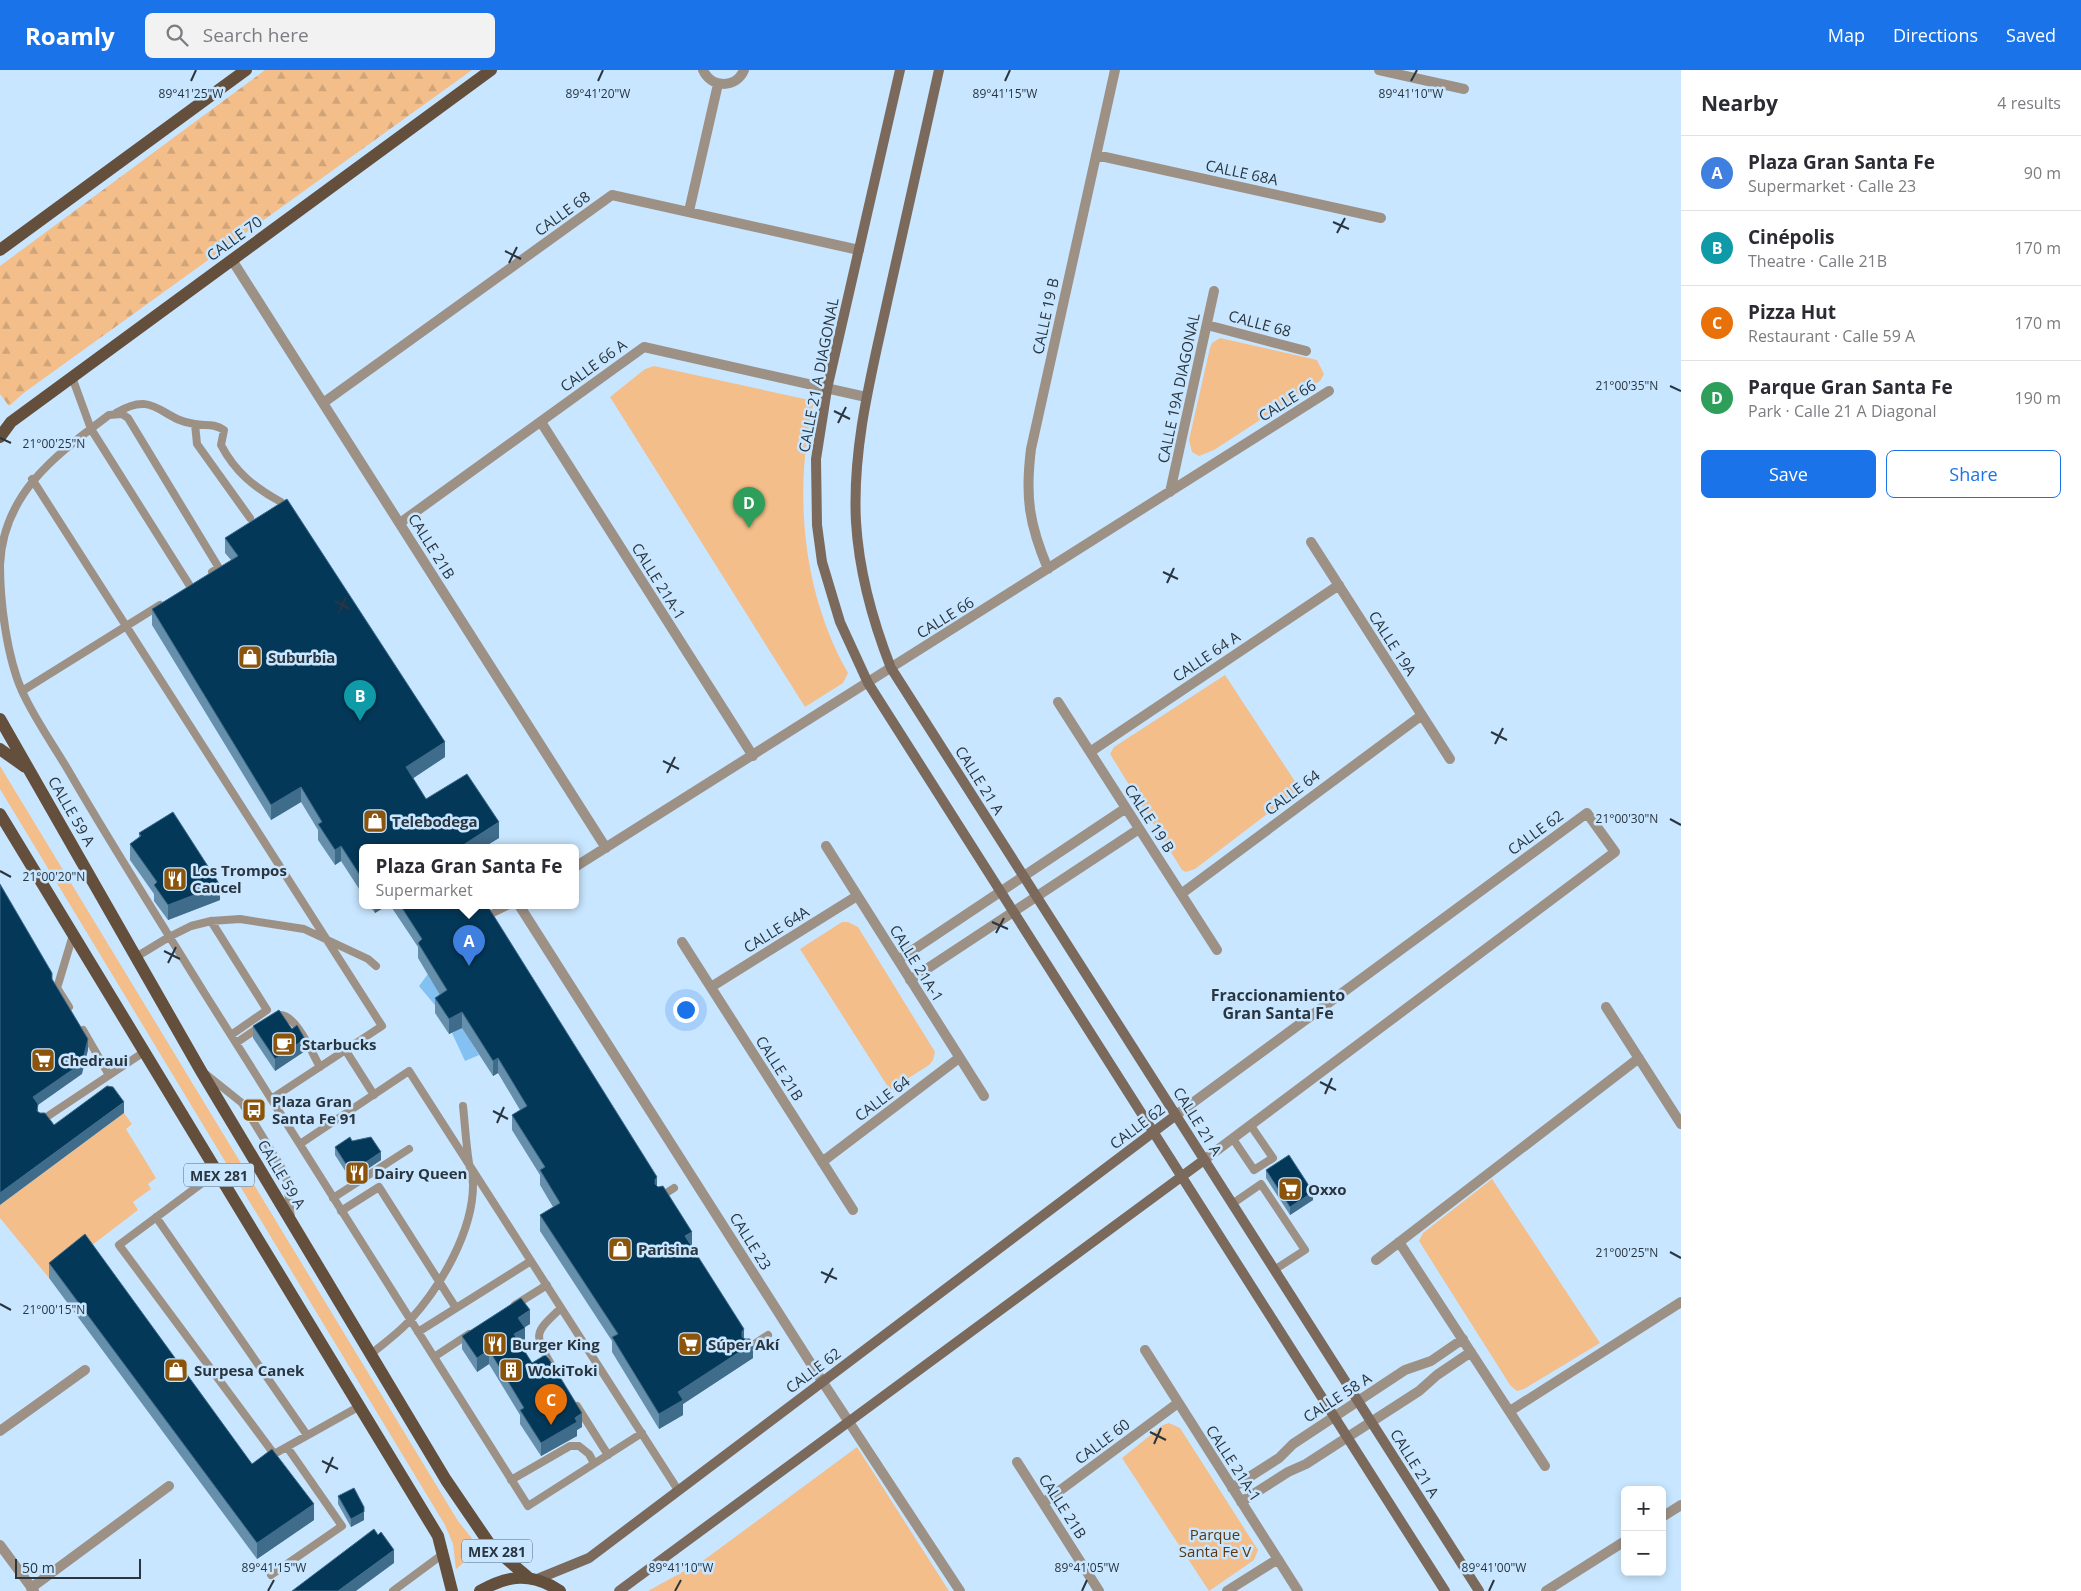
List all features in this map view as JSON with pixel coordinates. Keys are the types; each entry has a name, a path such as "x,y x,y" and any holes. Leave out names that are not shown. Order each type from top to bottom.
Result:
{"main road":[{"path":"0,250 246,70"},
{"name":"CALLE 70","path":"0,436 11,422 491,70"},
{"name":"CALLE 21 A DIAGONAL","path":"868,683 840,622 822,562 817,525 816,459 828,389 900,70"},
{"path":"891,668 868,598 856,522 857,469 866,397 939,70"},
{"name":"CALLE 21 A","path":"891,668 1479,1591"},
{"path":"868,683 1445,1591"},
{"name":"CALLE 59 A","path":"0,719 202,1071 446,1480 491,1546 532,1579"},
{"path":"0,750 29,770"},
{"name":"MEX 281","path":"0,814 438,1536 452,1591"},
{"name":"CALLE 62","path":"532,1579 589,1558 1176,1115"},
{"name":"CALLE 62","path":"620,1591 1204,1160"},
{"path":"480,1591 497,1582 512,1578 544,1582 560,1591"}],"street":[{"path":"703,70 710,80 718,84 731,83 737,80 744,70"},
{"name":"CALLE 19 B","path":"1048,569 1038,545 1030,516 1027,489 1031,448 1115,70"},
{"path":"1378,70 1464,90"},
{"path":"689,211 718,84"},
{"name":"CALLE 68A","path":"1096,155 1381,218"},
{"name":"CALLE 68","path":"323,403 612,195 859,250"},
{"name":"CALLE 21B","path":"232,260 606,848"},
{"name":"CALLE 19A DIAGONAL","path":"1170,492 1214,291"},
{"name":"CALLE 68","path":"1207,325 1306,351"},
{"name":"CALLE 66 A","path":"400,523 644,347 866,397"},
{"name":"CALLE 66","path":"579,865 1329,391"},
{"name":"CALLE 21A-1","path":"541,422 753,756"},
{"name":"CALLE 19A","path":"1311,542 1450,759"},
{"name":"CALLE 64 A","path":"1090,752 1339,585"},
{"name":"CALLE 19 B","path":"1058,702 1217,950"},
{"name":"CALLE 64","path":"1181,894 1422,715"},
{"path":"898,960 1126,808"},
{"name":"CALLE 62","path":"1176,1115 1587,813 1615,852 1204,1160"},
{"path":"910,980 1139,829"},
{"name":"CALLE 21A-1","path":"826,846 984,1096"},
{"name":"CALLE 64A","path":"711,987 858,896"},
{"name":"CALLE 23","path":"522,909 822,1382 960,1591"},
{"name":"CALLE 21B","path":"682,942 853,1210"},
{"path":"1606,1007 1681,1124"},
{"name":"CALLE 64","path":"822,1162 959,1058"},
{"path":"1376,1260 1639,1058"},
{"path":"1400,1242 1545,1466"},
{"path":"1510,1411 1681,1302"},
{"name":"CALLE 58 A","path":"1232,1488 1279,1458 1293,1444 1405,1370 1431,1361 1463,1339"},
{"name":"CALLE 21A-1","path":"1145,1350 1298,1591"},
{"path":"1241,1502 1288,1472 1306,1464 1348,1438 1419,1391 1437,1375 1471,1352"},
{"path":"0,1431 85,1370"},
{"name":"CALLE 60","path":"1043,1503 1178,1403"},
{"name":"CALLE 21B","path":"1017,1462 1099,1591"},
{"path":"0,1545 33,1589 169,1486"},
{"path":"1666,1514 1681,1505"},
{"path":"1546,1591 1621,1544"},
{"path":"1227,1591 1278,1559"}],"lane":[{"path":"72,377 91,429 198,581"},
{"path":"281,502 251,483 234,468 221,445 224,430 216,424 194,424 146,404 130,405 110,415 48,464 32,480 17,503 6,532 0,564 4,618 12,661 22,691 114,848 169,937 528,1506 642,1433"},
{"path":"116,413 128,418 219,568 183,591"},
{"path":"194,424 197,444 250,518"},
{"path":"32,480 382,1026 271,1099"},
{"path":"22,691 167,600"},
{"path":"495,912 501,909"},
{"path":"136,957 191,926 211,921 240,919 304,929 368,959 376,966"},
{"path":"211,921 267,1010 231,1035"},
{"path":"71,1011 57,988 73,935"},
{"path":"236,1043 273,1018 281,1015 289,1017 296,1024 320,1068"},
{"path":"80,1027 109,1075"},
{"path":"346,1051 374,1095"},
{"path":"42,1120 144,1052"},
{"path":"202,1071 242,1103 286,1174 292,1222"},
{"path":"300,1144 409,1071 678,1490"},
{"path":"371,1354 410,1320 430,1296 449,1265 463,1234 471,1206 474,1184 469,1164 463,1106"},
{"path":"1233,1139 1254,1170 1273,1158 1251,1126"},
{"path":"333,1198 409,1149"},
{"path":"217,1172 119,1244 274,1454 360,1406"},
{"path":"1232,1204 1261,1184 1305,1250 1274,1270"},
{"path":"341,1211 379,1187 456,1308"},
{"path":"660,1197 674,1188"},
{"path":"156,1217 307,1435"},
{"path":"418,1332 531,1261"},
{"path":"506,1311 546,1285"},
{"path":"556,1372 540,1347 538,1337 540,1329 561,1308"},
{"path":"434,1357 474,1331"},
{"path":"747,1349 768,1336"},
{"path":"572,1397 608,1455"},
{"path":"512,1480 570,1446 579,1446 589,1454 594,1463"},
{"path":"271,1575 342,1526 287,1447"},
{"path":"392,1591 401,1588 443,1554"}],"green space":[{"path":"265,70 472,70 25,392 9,406 0,394 0,266"},
{"path":"1220,338 1317,360 1324,374 1320,381 1214,450 1199,456 1192,452 1189,440 1210,348 1212,343"},
{"path":"654,366 814,401 804,470 803,505 806,540 811,575 820,609 832,642 848,673 843,683 805,707 610,397 645,369"},
{"path":"1225,675 1300,789 1195,869 1186,872 1182,870 1110,754 1114,747"},
{"path":"0,766 458,1521 477,1545 488,1552 467,1560 456,1569 453,1544 445,1525 0,789"},
{"path":"842,922 848,922 858,927 935,1052 933,1060 929,1065 890,1090 800,949"},
{"path":"124,1113 132,1124 126,1129 156,1178 148,1184 151,1189 133,1202 138,1210 49,1278 0,1218 0,1205"},
{"path":"1492,1179 1600,1343 1524,1389 1517,1391 1510,1385 1419,1241 1423,1233"},
{"name":"Parque Santa Fe V","path":"1169,1423 1180,1428 1258,1550 1254,1560 1209,1591 1122,1458 1163,1425"},
{"path":"857,1447 949,1591 648,1591 704,1560"}],"water":[{"path":"428,974 447,1005 439,1010 419,986"},
{"path":"462,1027 479,1055 465,1061 452,1033"}],"building":[{"path":"287,499 445,742 406,767 426,799 467,774 499,822 465,844 359,844 359,874 341,846 335,850 318,824 322,822 301,787 271,805 152,609 238,556 225,538"},
{"name":"Los Trompos Caucel","path":"173,812 220,885 168,905 154,885 157,882 130,844 141,836 139,833"},
{"name":"Chedraui","path":"0,884 52,973 52,979 88,1039 82,1063 33,1097 38,1104 37,1111 45,1113 54,1125 107,1086 113,1087 124,1102 0,1193"},
{"path":"403,909 490,909 657,1177 655,1184 658,1187 663,1186 692,1232 685,1236 744,1329 742,1337 750,1339 753,1343 678,1392 683,1400 659,1414 612,1337 618,1334 540,1215 560,1203 540,1170 545,1167 512,1115 527,1106 498,1058 493,1061 462,1012 449,1019 435,998 447,990 418,943 422,939"},
{"path":"279,1010 292,1029 297,1025 305,1039 275,1059 253,1026"},
{"path":"350,1137 352,1141 371,1137 381,1152 351,1172 335,1147"},
{"name":"Oxxo","path":"1289,1155 1313,1192 1290,1207 1266,1170"},
{"path":"85,1234 252,1464 272,1449 314,1504 257,1543 49,1263"},
{"path":"521,1298 530,1310 518,1318 525,1328 514,1334 532,1363 545,1355 549,1359 582,1413 575,1418 577,1422 541,1443 520,1410 524,1408 489,1350 477,1358 462,1336"},
{"path":"354,1488 364,1507 364,1512 351,1519 338,1496"},
{"path":"374,1529 378,1535 381,1532 394,1550 338,1591 292,1591"}],"place":[{"name":"Parque Gran Santa Fe","path":"749,528"},
{"name":"Suburbia","path":"250,657"},
{"name":"Cinépolis","path":"360,721"},
{"name":"Telebodega","path":"375,821"},
{"name":"Los Trompos Caucel","path":"175,879"},
{"name":"Plaza Gran Santa Fe","path":"469,966"},
{"name":"Starbucks","path":"284,1044"},
{"name":"Chedraui","path":"43,1060"},
{"name":"Plaza Gran Santa Fe 91","path":"254,1110"},
{"name":"Dairy Queen","path":"357,1173"},
{"name":"Oxxo","path":"1290,1189"},
{"name":"Parisina","path":"620,1249"},
{"name":"Burger King","path":"495,1344"},
{"name":"Súper Akí","path":"690,1344"},
{"name":"Surpesa Canek","path":"176,1370"},
{"name":"WokiToki","path":"511,1370"},
{"name":"Pizza Hut","path":"551,1425"}],"district":[{"name":"Fraccionamiento Gran Santa Fe","path":"1278,1004"}]}
